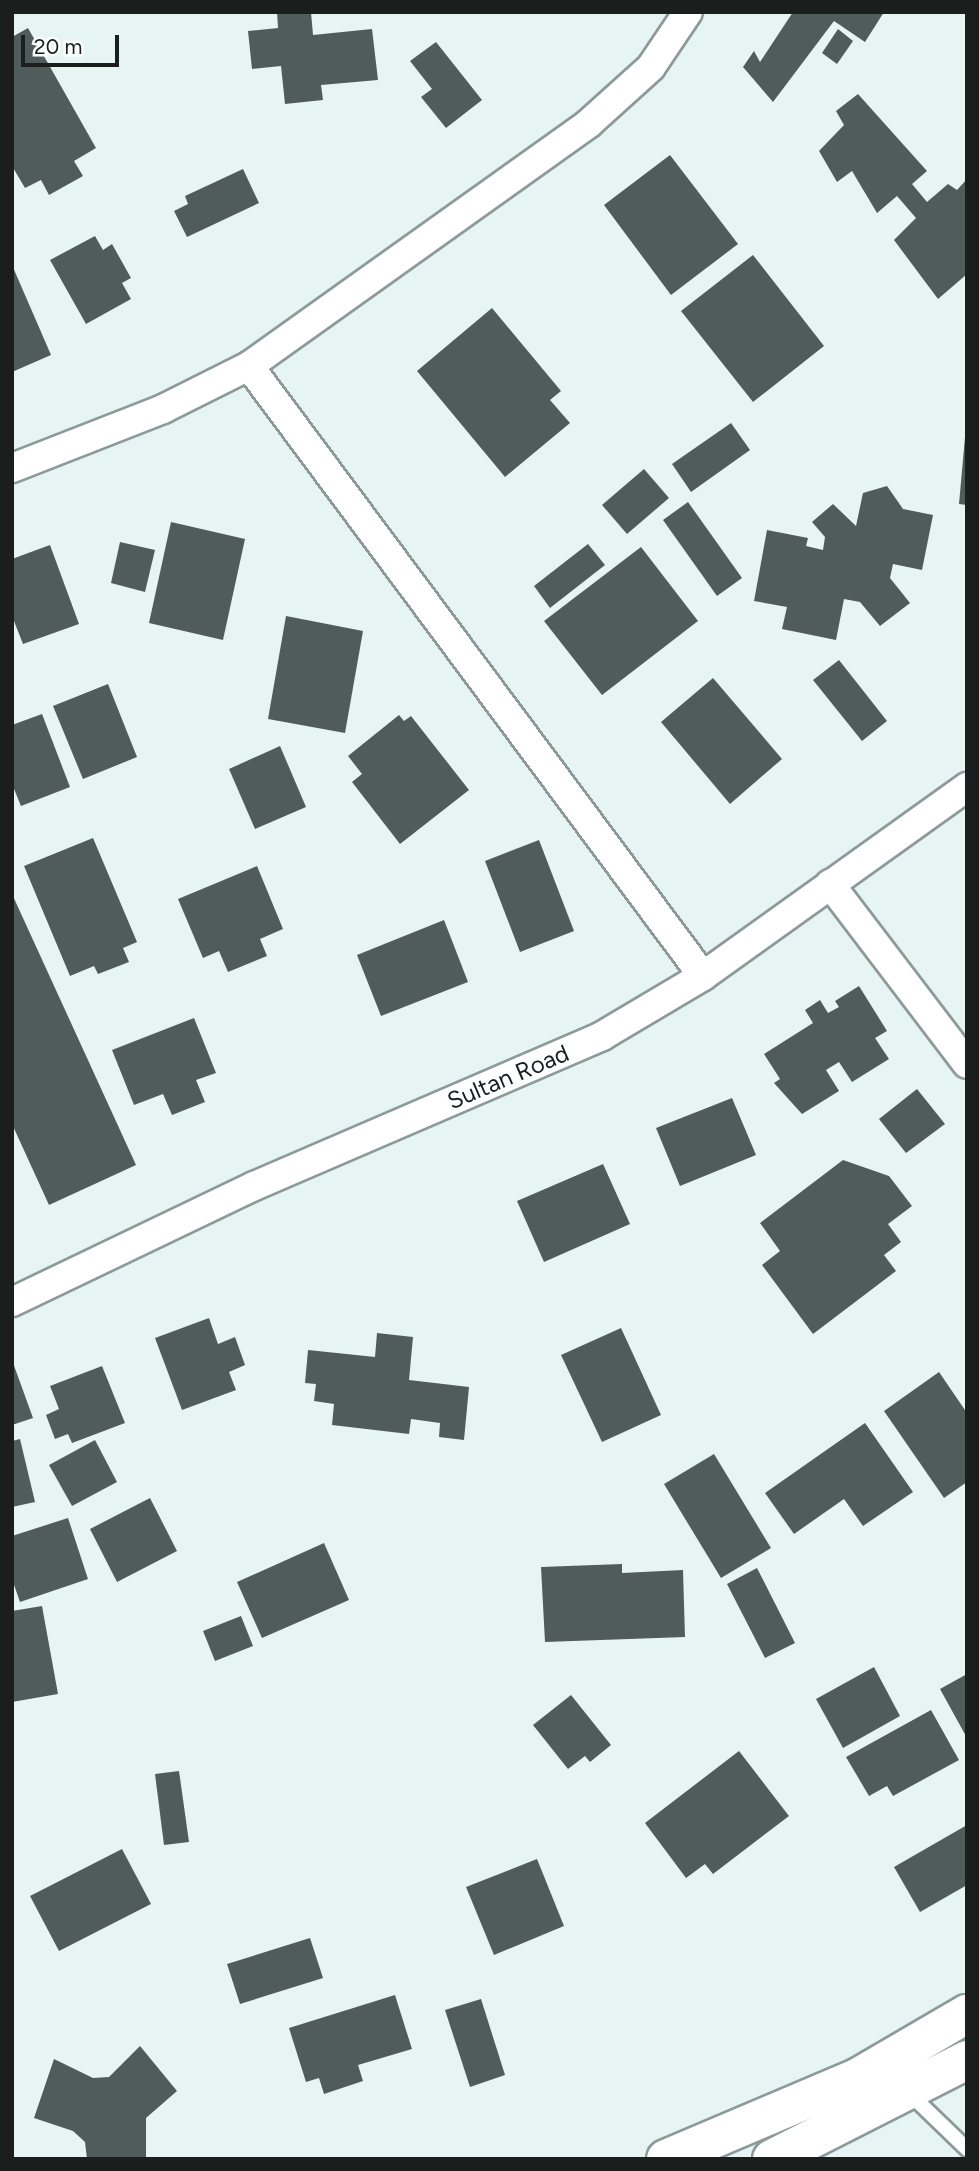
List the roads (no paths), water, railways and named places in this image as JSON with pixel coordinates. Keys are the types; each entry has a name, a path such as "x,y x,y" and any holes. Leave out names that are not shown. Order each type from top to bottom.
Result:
{"main road":[{"path":"666,2159 859,2077 967,2014"},
{"path":"772,2159 967,2060"}],"street":[{"path":"12,468 163,409 249,366 588,124 651,67 688,12"},
{"path":"249,366 703,976"},
{"name":"Sultan Road","path":"12,1302 254,1186 602,1036 703,976 967,787"},
{"path":"830,884 967,1064"}],"lane":[{"path":"908,2092 967,2149"}]}
